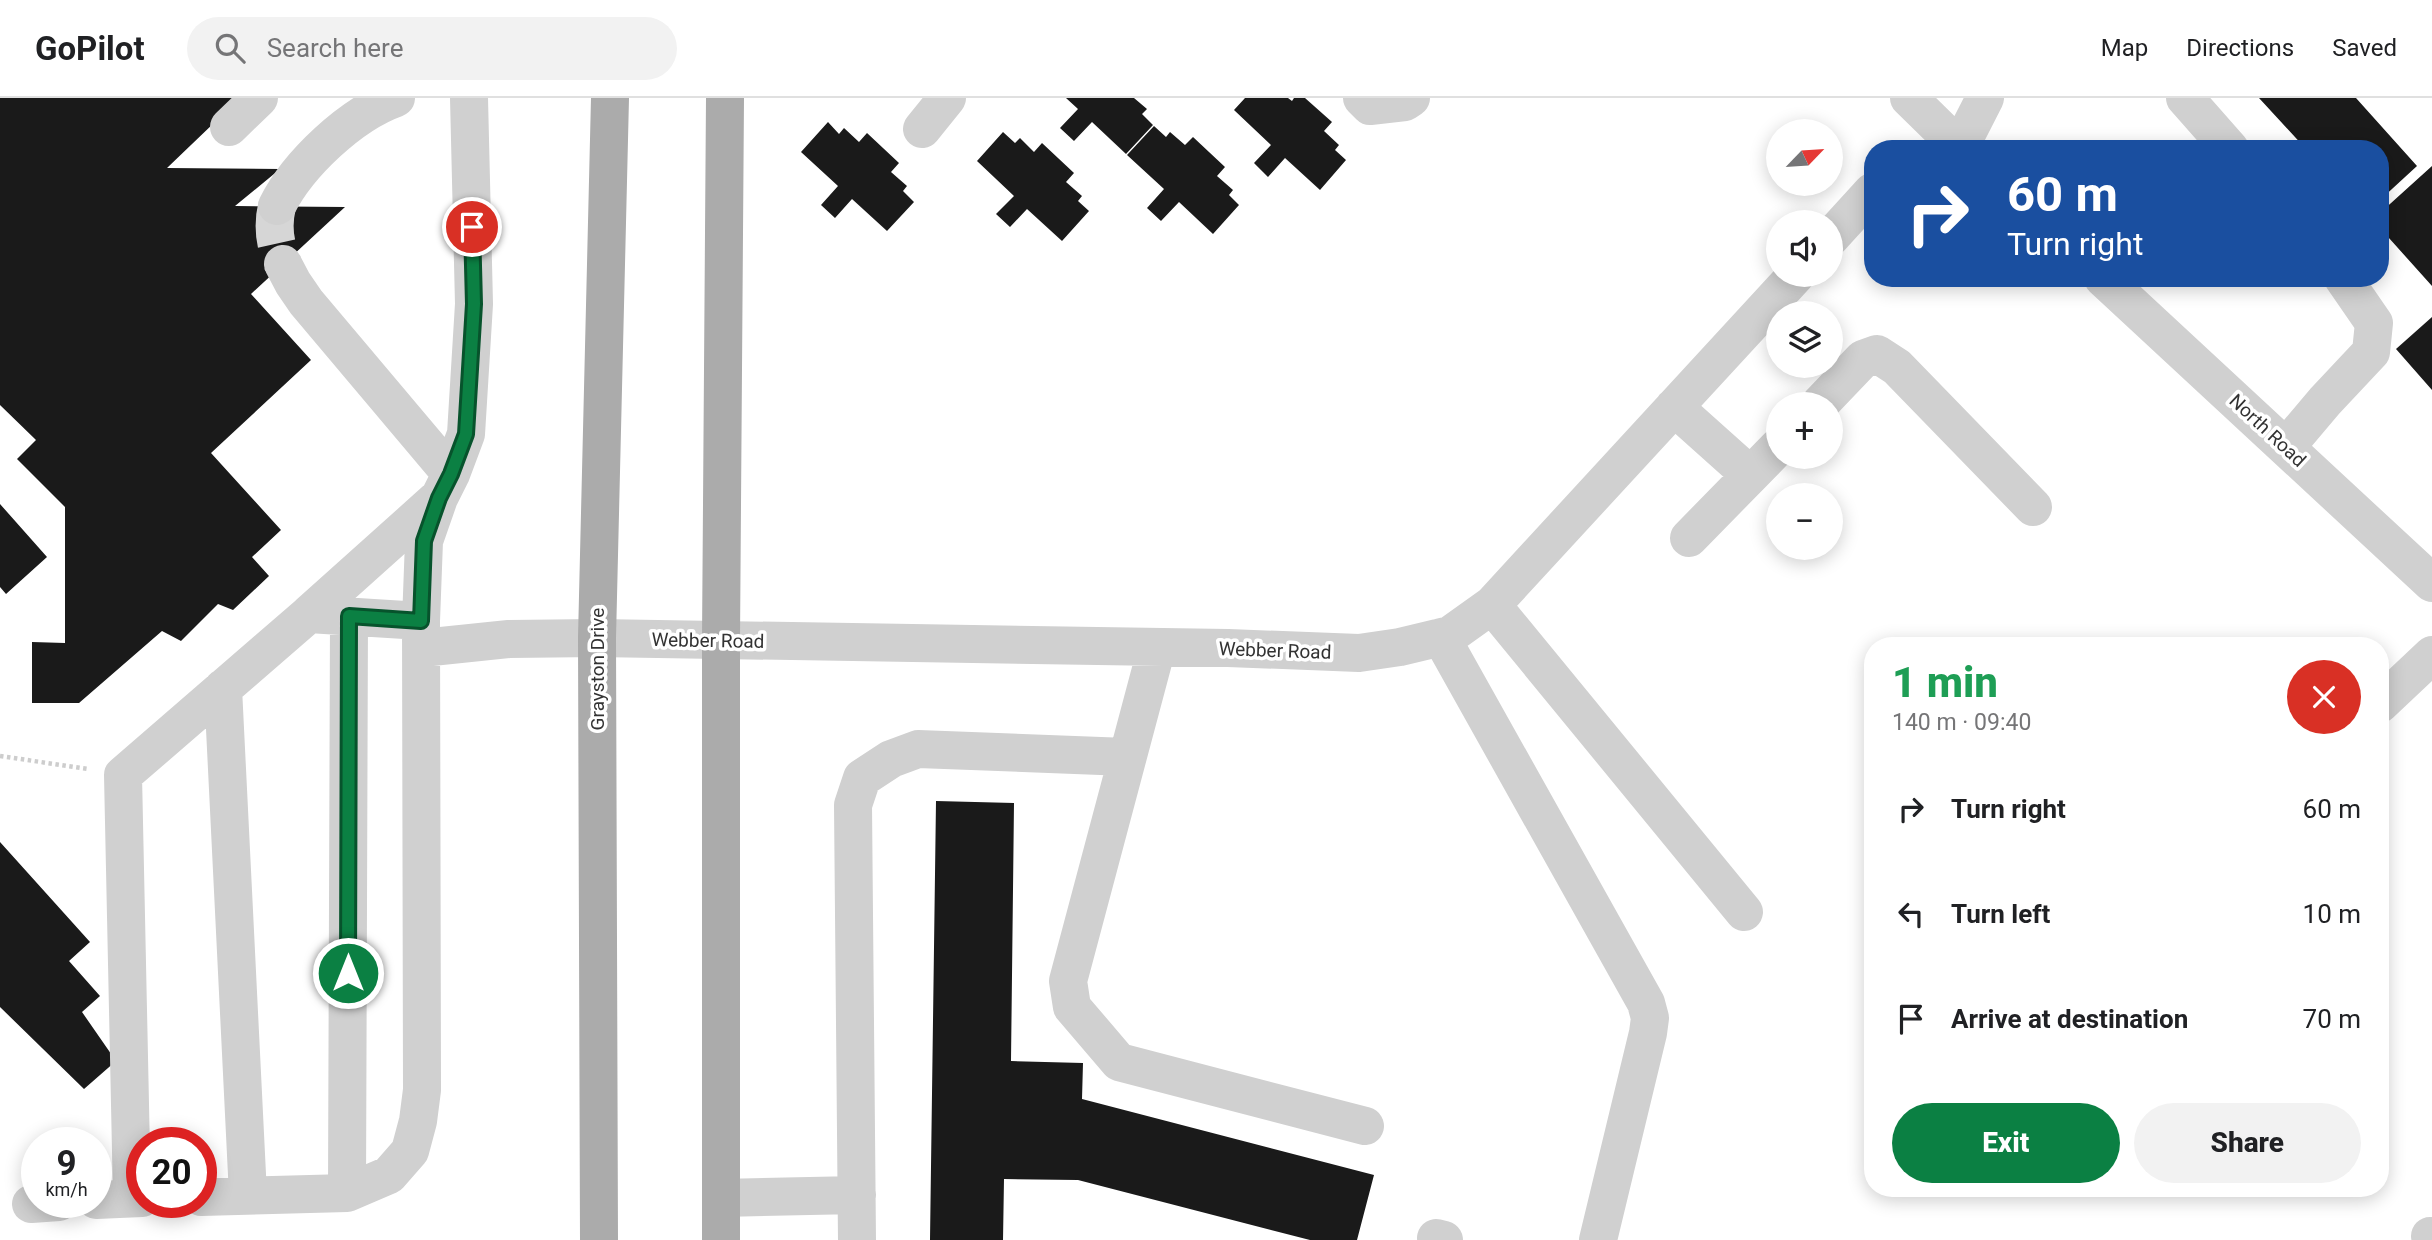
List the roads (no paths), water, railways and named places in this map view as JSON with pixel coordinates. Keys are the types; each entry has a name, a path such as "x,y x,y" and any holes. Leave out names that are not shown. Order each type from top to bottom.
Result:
{"main road":[{"name":"Grayston Drive","path":"599,1240 597,638 610,98"},
{"path":"721,1240 721,640 725,98"}],"street":[{"path":"229,127 259,98"},
{"path":"277,206 291,183 319,151 350,124 396,98"},
{"path":"217,1196 347,1193 389,1175 410,1152 418,1121 422,1090 421,635 424,541 466,434 474,304 469,98"},
{"path":"922,129 947,98"},
{"path":"1362,98 1370,106 1405,102 1411,98"},
{"path":"1936,133 1985,98"},
{"path":"2185,98 2222,140"},
{"path":"1843,224 1864,201"},
{"path":"283,264 306,302 445,486"},
{"name":"Webber Road","path":"309,614 349,616 421,635 509,639 721,640 1359,653 1400,647 1450,635 1492,605 1785,287"},
{"name":"North Road","path":"2113,287 2432,583"},
{"path":"2287,446 2371,352 2374,323 2349,287"},
{"path":"1832,392 1864,359 1877,354 1897,367 2033,507"},
{"path":"1674,407 1751,475"},
{"path":"1689,538 1766,459"},
{"path":"123,1199 123,775 309,614 445,486"},
{"path":"1492,605 1744,912"},
{"path":"347,1193 349,616"},
{"path":"1441,637 1646,1003 1650,1018 1598,1240"},
{"path":"1157,648 1068,981 1072,1007 1119,1062 1364,1126"},
{"path":"2389,696 2432,655"},
{"path":"223,688 248,1195"},
{"path":"857,1240 853,805 862,778 891,759 918,749 1127,757"},
{"path":"721,1198 857,1195"}],"tunnel":[{"path":"277,206 275,235 283,264"}]}
